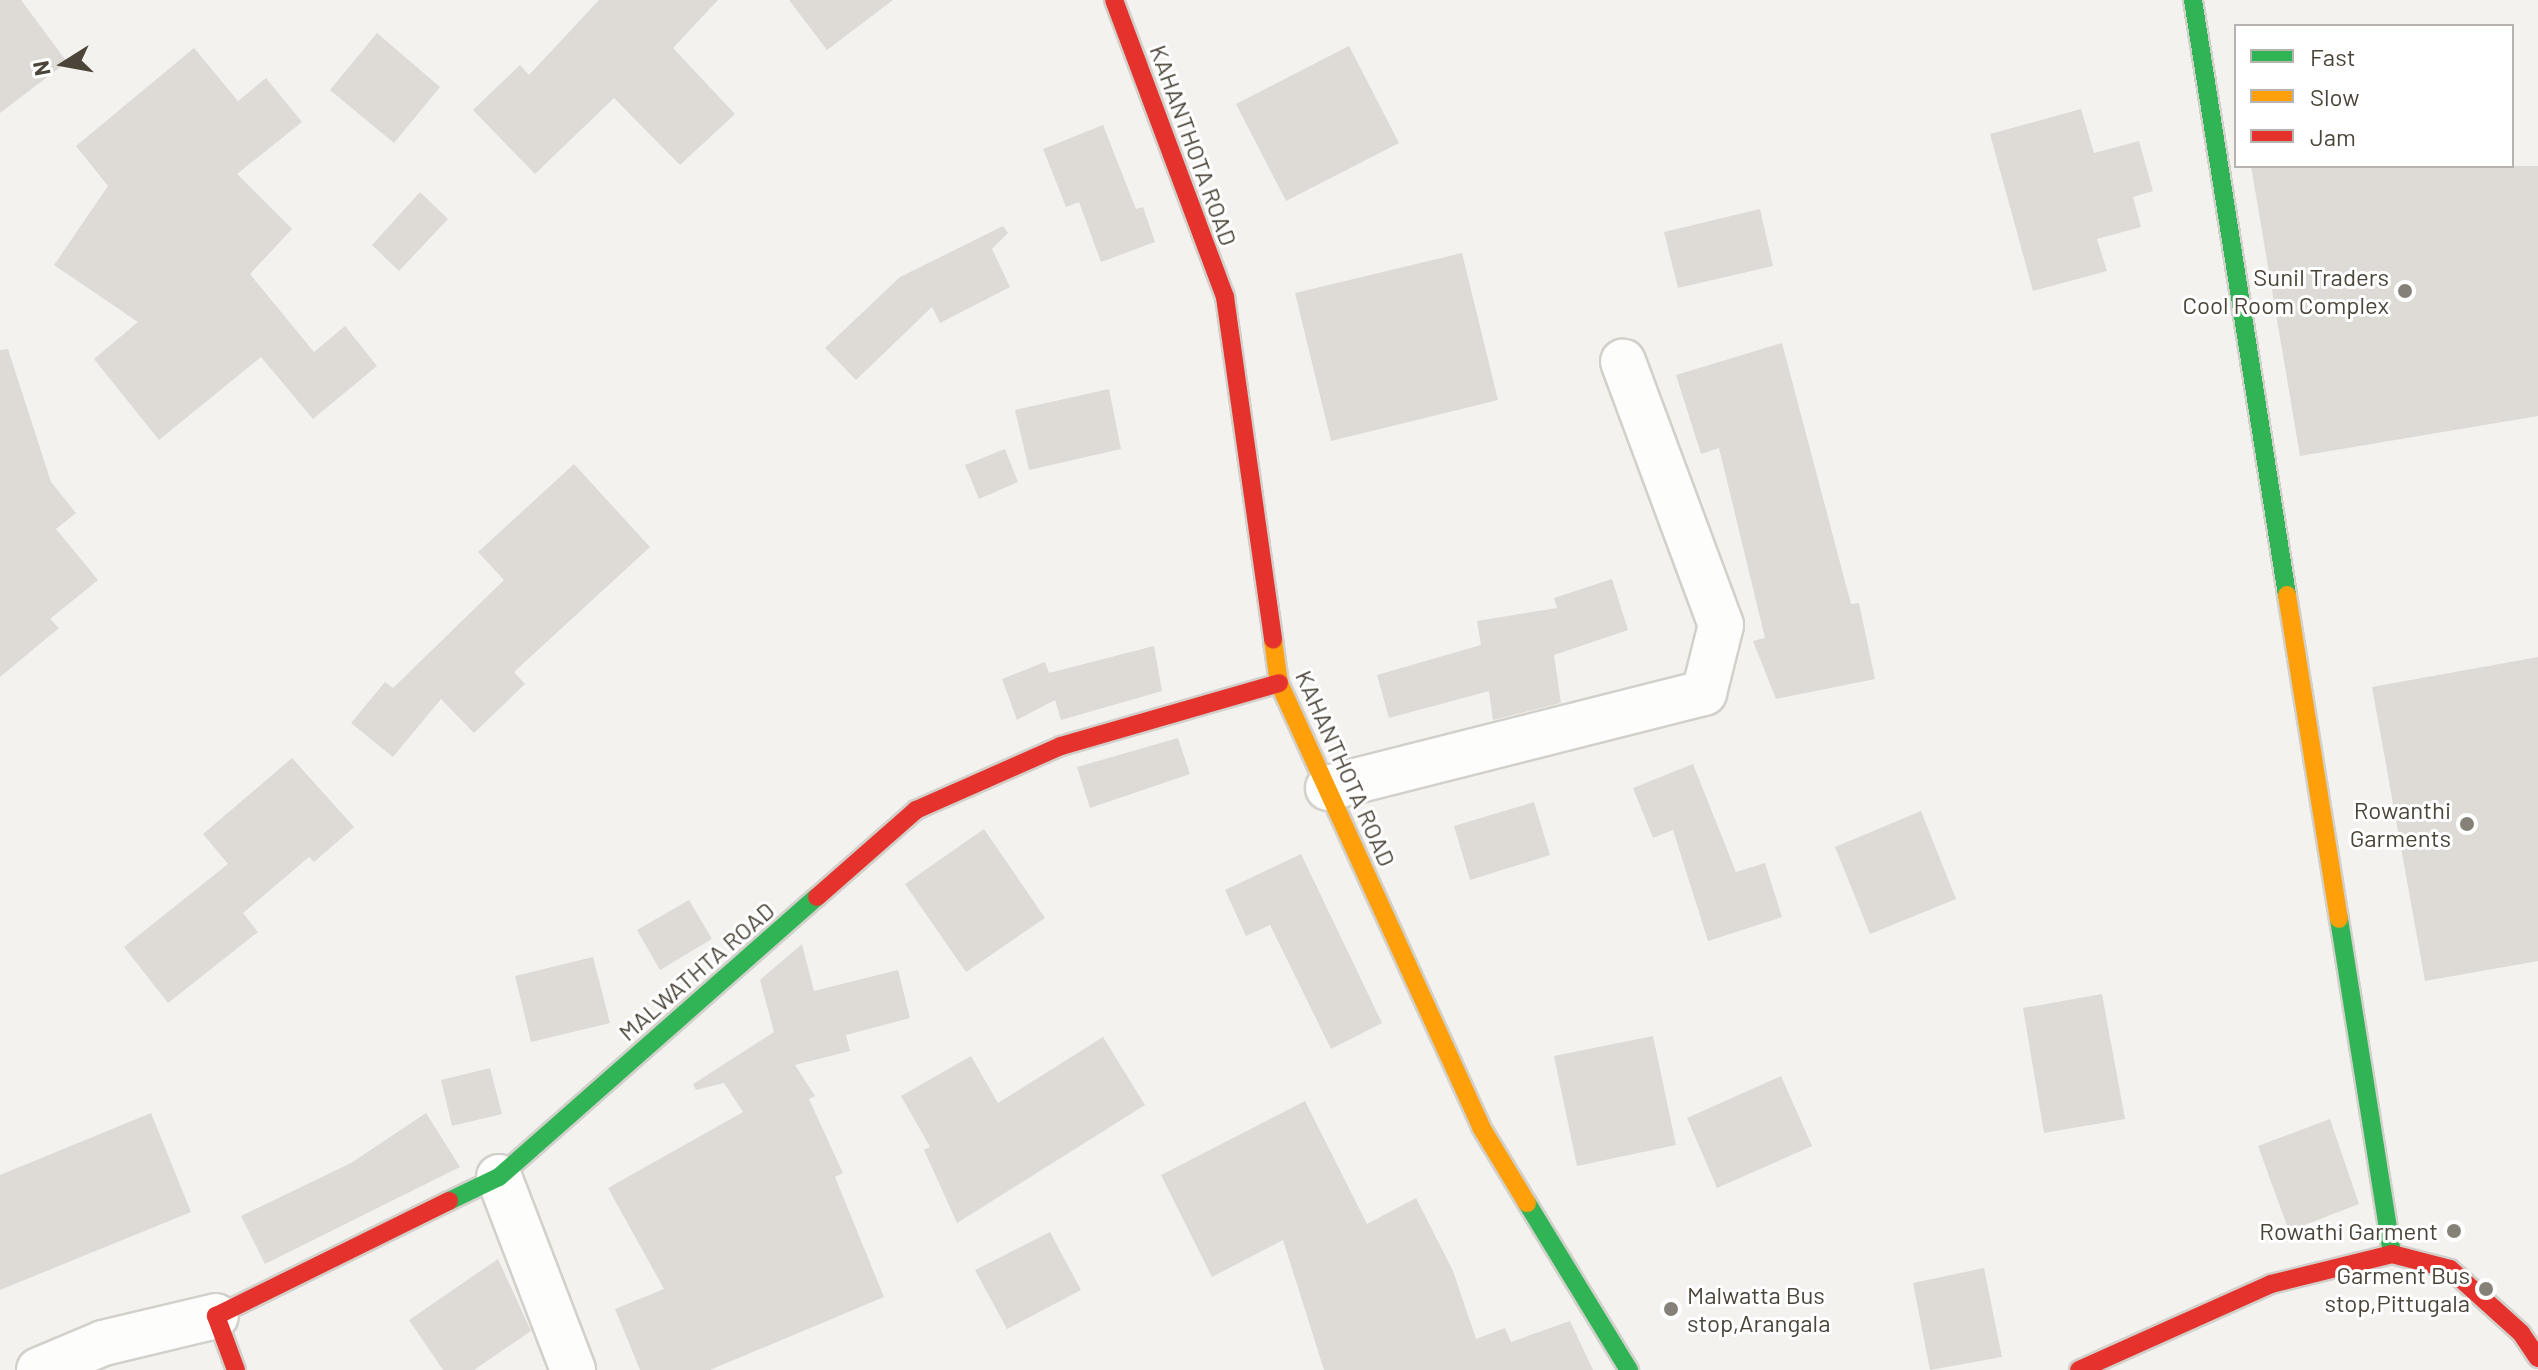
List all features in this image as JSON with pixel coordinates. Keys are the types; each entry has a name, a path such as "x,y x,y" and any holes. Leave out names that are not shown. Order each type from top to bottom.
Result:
{"street":[{"name":"KAHANTHOTA ROAD","path":"1114,0 1225,297 1279,683 1481,1127 1629,1370"},
{"path":"2193,0 2392,1254"},
{"path":"1328,788 1704,693 1721,625 1623,362"},
{"name":"MALWATHTA ROAD","path":"216,1316 499,1177 916,810 1061,746 1279,683"},
{"path":"499,1177 573,1370"},
{"path":"2079,1370 2271,1284 2392,1254 2450,1269 2521,1333 2538,1358"},
{"path":"39,1370 103,1343 216,1316 236,1370"}],"building":[{"path":"0,0 21,0 67,62 0,113"},
{"path":"599,0 718,0 673,48 735,114 680,165 614,98 535,174 473,110 520,65 529,75"},
{"path":"789,0 893,0 827,50"},
{"path":"377,33 440,87 394,143 330,90"},
{"path":"1349,46 1399,143 1286,201 1236,104"},
{"path":"194,48 238,101 266,78 302,122 237,174 292,229 250,274 314,352 345,326 377,366 313,419 261,357 159,440 94,359 138,322 54,265 108,186 76,146"},
{"path":"2081,109 2094,153 2139,141 2153,191 2133,197 2141,227 2097,239 2107,271 2033,291 1990,134"},
{"path":"1103,125 1136,209 1143,207 1155,242 1101,262 1079,202 1066,207 1043,149"},
{"name":"Sunil Traders Cool Room Complex","path":"2538,166 2538,416 2300,456 2251,168"},
{"path":"420,192 448,219 399,271 372,245"},
{"path":"1760,209 1773,266 1678,288 1664,232"},
{"path":"1003,226 1008,233 992,249 1010,287 940,323 932,307 856,380 825,348 900,277"},
{"path":"1462,253 1498,400 1331,441 1295,293"},
{"path":"1782,343 1851,604 1859,603 1875,679 1776,699 1753,641 1765,638 1719,448 1701,454 1676,375"},
{"path":"8,349 51,482 76,513 56,529 98,580 50,619 59,628 0,677 0,350"},
{"path":"1109,389 1121,449 1029,470 1015,410"},
{"path":"1005,449 1018,482 979,499 965,465"},
{"path":"574,464 650,547 514,672 525,684 474,733 441,699 393,757 351,723 385,682 393,688 504,580 478,552"},
{"path":"1612,579 1628,630 1554,655 1561,703 1493,720 1489,691 1389,718 1377,675 1481,645 1477,621 1557,608 1554,598"},
{"path":"1154,646 1162,691 1061,720 1055,700 1017,720 1002,679 1045,662 1049,673"},
{"name":"Rowanthi Garments","path":"2538,657 2538,961 2425,981 2372,687"},
{"path":"1178,738 1190,774 1090,808 1077,767"},
{"path":"292,758 354,827 314,862 309,857 243,913 258,932 168,1003 124,947 228,864 203,834"},
{"path":"1693,764 1736,872 1765,863 1782,917 1708,941 1673,830 1653,838 1633,788"},
{"path":"1534,802 1550,855 1470,880 1454,826"},
{"path":"1921,811 1956,899 1870,934 1835,847"},
{"path":"984,829 1045,918 966,972 905,884"},
{"path":"1301,854 1382,1023 1331,1049 1270,925 1246,936 1225,890"},
{"path":"689,900 712,939 660,970 637,930"},
{"path":"802,944 814,991 898,970 910,1018 846,1035 850,1051 795,1065 815,1096 809,1099 843,1173 835,1177 884,1297 710,1370 640,1370 615,1309 664,1289 608,1188 743,1112 724,1083 696,1090 693,1084 774,1032 760,980"},
{"path":"593,957 610,1023 531,1042 515,976"},
{"path":"2102,994 2125,1119 2044,1133 2023,1008"},
{"path":"1653,1036 1676,1145 1577,1166 1554,1056"},
{"path":"1103,1037 1145,1105 957,1223 924,1150 930,1147 901,1096 971,1056 998,1103"},
{"path":"490,1068 502,1114 452,1126 441,1080"},
{"path":"1781,1076 1812,1146 1717,1188 1687,1118"},
{"path":"1305,1101 1367,1224 1416,1198 1453,1271 1476,1339 1505,1328 1511,1342 1570,1321 1593,1370 1324,1370 1283,1240 1212,1277 1161,1175"},
{"path":"151,1113 191,1212 0,1290 0,1175"},
{"path":"426,1113 460,1167 265,1264 241,1216 351,1163"},
{"path":"2330,1119 2359,1204 2289,1231 2258,1146"},
{"path":"1050,1232 1081,1290 1007,1329 975,1270"},
{"path":"498,1259 531,1331 474,1370 443,1370 409,1320"},
{"path":"1984,1268 2002,1357 1930,1370 1913,1283"}],"traffic: fast":[{"path":"2193,0 2287,595"},
{"path":"449,1201 499,1177 817,897"},
{"path":"2339,919 2392,1254"},
{"path":"1527,1203 1629,1370"}],"traffic: slow":[{"path":"2287,595 2339,919"},
{"path":"1273,640 1279,683 1481,1127 1527,1203"}],"traffic: jam":[{"path":"1114,0 1225,297 1273,640"},
{"path":"817,897 916,810 1061,746 1279,683"},
{"path":"236,1370 216,1316 449,1201"},
{"path":"2079,1370 2271,1284 2392,1254 2450,1269 2521,1333 2538,1358"}],"place":[{"name":"Sunil Traders Cool Room Complex","path":"2405,291"},
{"name":"Rowanthi Garments","path":"2467,824"},
{"name":"Rowathi Garment","path":"2454,1231"},
{"name":"Garment Bus stop,Pittugala","path":"2486,1289"},
{"name":"Malwatta Bus stop,Arangala","path":"1671,1309"}]}
